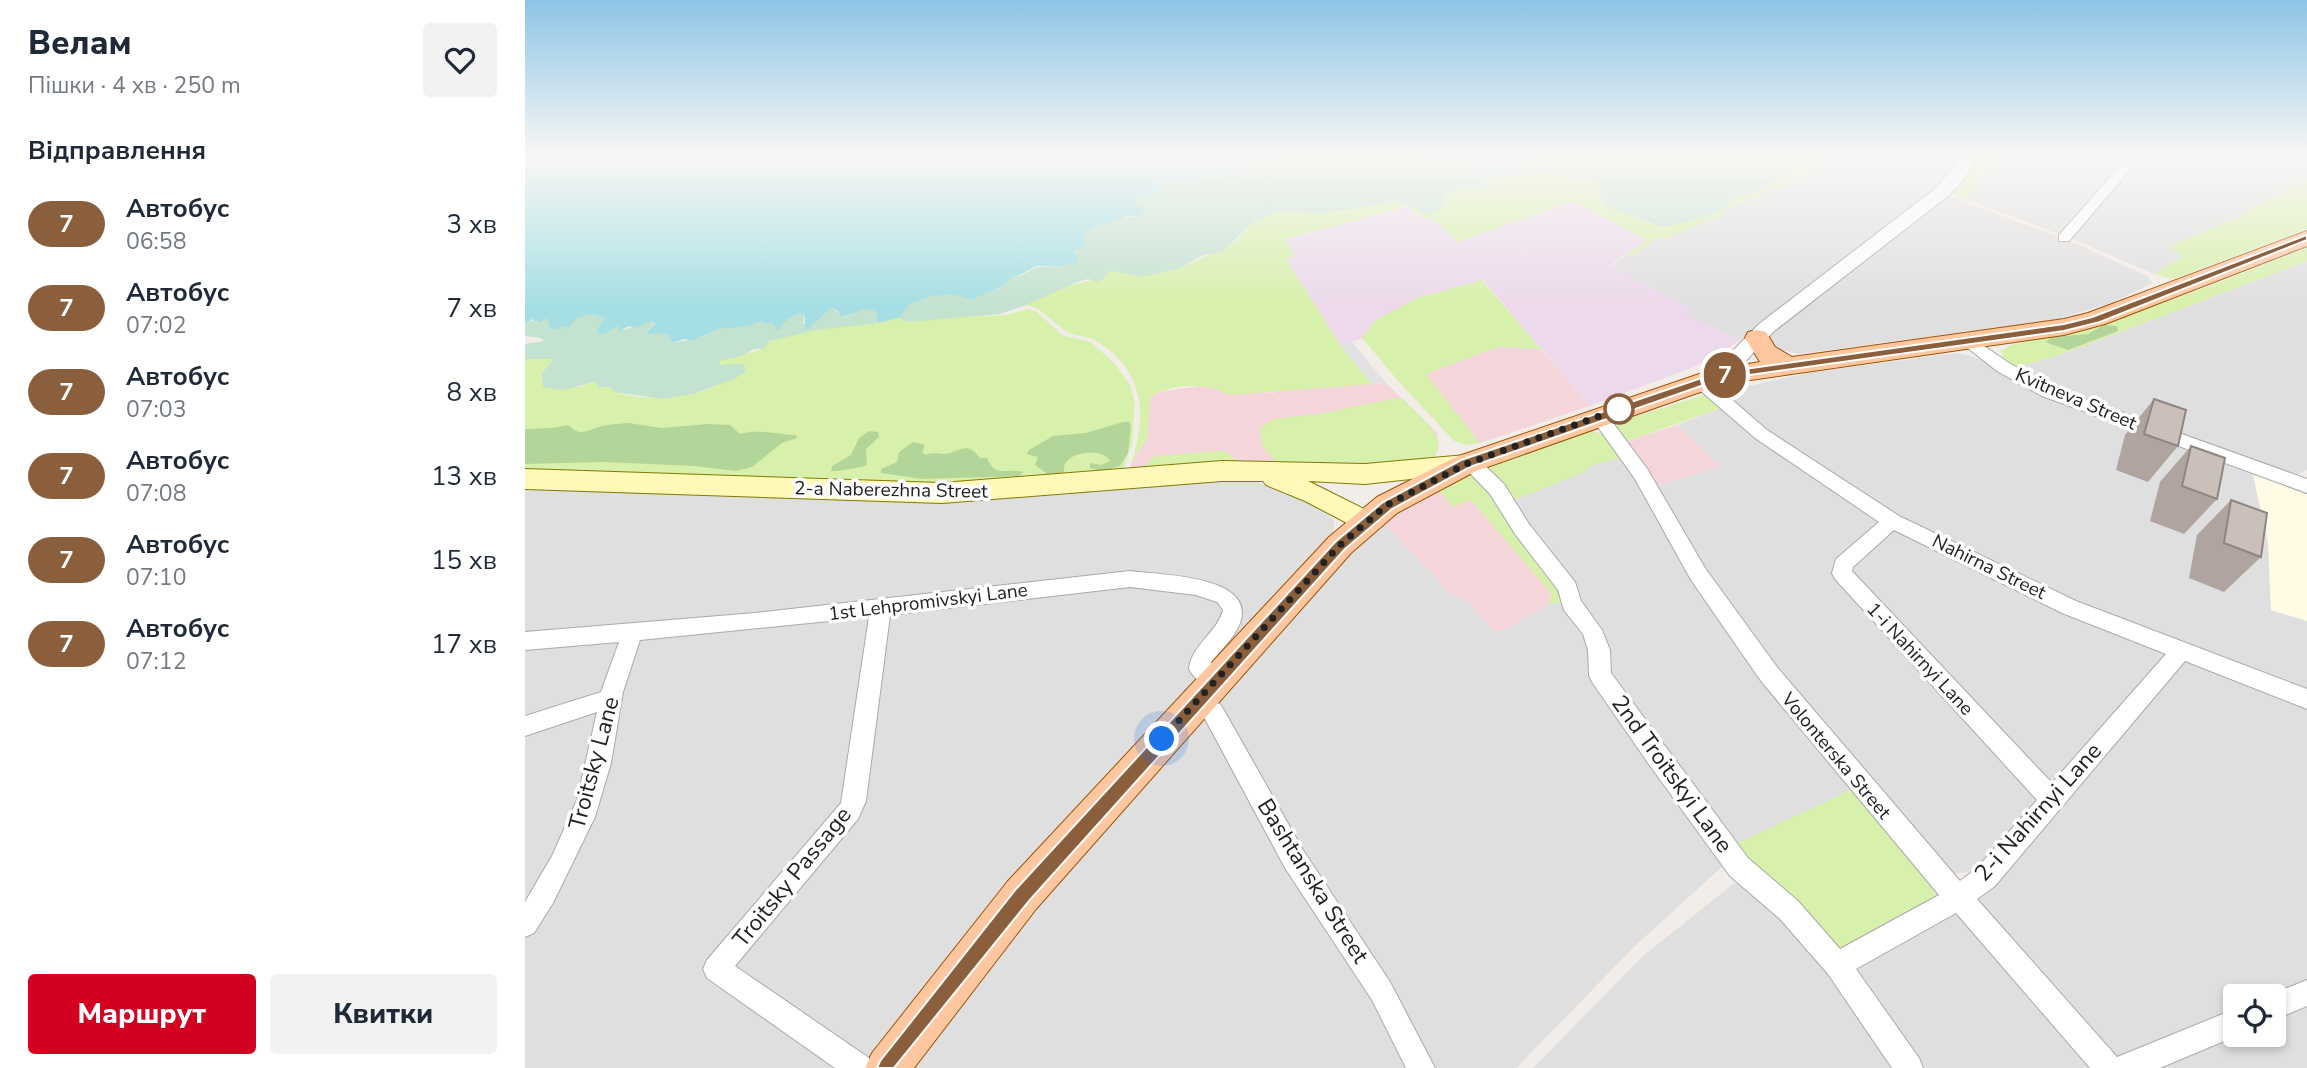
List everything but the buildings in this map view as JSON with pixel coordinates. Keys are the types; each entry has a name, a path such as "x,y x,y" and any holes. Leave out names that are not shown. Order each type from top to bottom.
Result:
{"main road":[{"path":"887,1068 1022,895 1340,545 1387,505 1468,463 1711,379 2064,327 2096,319 2307,238"},
{"path":"1758,338 1763,352 1774,360 1791,366"},
{"name":"2-a Naberezhna Street","path":"525,479 942,493 1121,478 1256,471 1365,474 1468,463"},
{"name":"2-a Naberezhna Street","path":"1256,471 1315,494 1366,522"}],"street":[{"path":"1711,379 1766,328 1924,207"},
{"path":"2064,238 2091,207"},
{"name":"Kvitneva Street","path":"1971,342 2003,367 2048,392 2303,481"},
{"name":"Nahirna Street","path":"1711,379 1761,434 1892,521 2069,607 2307,699"},
{"name":"Volonterska Street","path":"1599,416 1642,475 1698,574 1769,674 1846,769 2108,1068"},
{"name":"2nd Troitskyi Lane","path":"1468,463 1497,489 1522,529 1568,588 1570,602 1592,630 1599,650 1600,675 1656,756 1739,866 1789,910 1837,965 1909,1068"},
{"name":"1-i Nahirnyi Lane","path":"1892,521 1843,564 1842,573 2052,799"},
{"name":"1st Lehpromivskyi Lane","path":"525,641 632,634 1123,579 1196,587 1224,596 1233,605 1230,623 1201,659 1200,669 1206,690"},
{"name":"Troitsky Passage","path":"859,1068 716,969 850,811 854,801 881,607"},
{"name":"Troitsky Lane","path":"525,924 552,885 580,823 593,785 611,698 632,634"},
{"name":"2-i Nahirnyi Lane","path":"1837,965 1948,904 1986,877 2180,652"},
{"name":"Bashtanska Street","path":"1206,690 1213,712 1294,859 1381,991 1421,1068"},
{"path":"525,726 611,698"},
{"path":"2286,1002 2307,993"},
{"path":"2126,1068 2223,1028"}],"shaded area":[{"path":"1405,207 1409,207 1423,219 1431,217 1458,242 1557,207 1584,207 1648,240 1610,265 1693,309 1687,315 1741,339 1722,353 1691,368 1590,406 1483,280 1376,320 1362,338 1341,346 1285,258 1294,257 1285,240"},
{"path":"1731,207 1915,207 1741,339 1686,315 1693,309 1611,266 1629,254 1633,256 1659,236 1694,227"},
{"path":"1932,207 1978,207 2077,244 2147,276 2153,283 2113,302 2058,319 1799,354 1773,348 1768,338 1774,330"},
{"path":"1986,207 2087,207 2064,233 2059,234"},
{"path":"2094,207 2256,207 2170,247 2183,257 2154,274 2068,237"},
{"path":"2307,261 2307,470 2297,475 2292,476 2051,390 2013,368 2057,356"},
{"path":"1352,342 1386,383 1372,384 1341,346"},
{"path":"1498,347 1541,349 1590,406 1480,443 1426,374"},
{"path":"1956,353 1971,356 2253,471 2268,543 2271,610 2307,621 2307,695 2070,603 1902,521 1756,426 1721,392 1813,372"},
{"path":"1386,383 1437,433 1439,446 1435,457 1131,470 1131,464 1147,438 1151,397 1159,392 1199,386 1273,393 1280,390"},
{"path":"1724,407 1885,522 1839,562 2036,796 2032,809 1979,871 1949,874 1933,865 1703,573 1656,486 1719,467 1677,425"},
{"path":"1677,425 1720,467 1656,486 1625,442"},
{"path":"1591,431 1606,435 1929,874 1934,897 1744,863 1604,674 1603,649 1506,501"},
{"path":"2253,475 2307,495 2307,621 2271,610 2268,543"},
{"path":"1250,479 1317,505 1334,520 1334,530 1331,539 1213,665 1206,664 1238,609 1170,580 525,638 525,485"},
{"path":"1437,488 1471,500 1551,593 1550,604 1507,629 1494,631 1470,603 1449,592 1382,521"},
{"path":"1382,521 1449,592 1470,603 1494,631 1507,629 1550,604 1561,602 1568,605 1725,864 1636,945 1516,1068 1434,1068 1299,855 1221,707 1219,697 1372,528"},
{"path":"1891,527 2166,654 2165,658 2052,783 2045,782 1847,566"},
{"path":"1125,581 1221,599 1228,611 1200,681 873,1057 862,1058 734,969 739,950 854,814 886,613"},
{"path":"872,614 848,803 705,971 842,1068 525,1068 525,933 557,886 618,687 639,640 646,636"},
{"path":"621,642 605,691 525,722 525,644"},
{"path":"2183,659 2307,703 2307,983 2286,991 2286,984 2223,984 2223,1019 2114,1061 1972,896"},
{"path":"598,705 586,797 525,916 525,730"},
{"path":"1201,719 1210,723 1375,995 1410,1068 902,1068 983,957"},
{"path":"1738,883 1779,915 1828,969 1899,1068 1533,1068 1643,956"},
{"path":"1954,912 1959,912 2099,1068 1919,1068 1855,974 1858,963"},
{"path":"2307,1001 2307,1068 2148,1068 2223,1039 2223,1047 2286,1047 2286,1010"}],"green space":[{"path":"1139,207 1363,207 1328,213 1274,212 1253,222 1223,251 1201,256 1181,268 1142,277 1111,271 1099,282 1088,279 1075,283 1000,314 908,322 899,318 908,305 923,298 949,294 971,300 980,294 998,289 1010,278 1036,267 1062,266 1077,262 1077,254 1073,252 1085,244 1083,241 1088,230 1143,214"},
{"path":"1363,207 1405,207 1286,239 1294,256 1286,259 1341,346 1372,384 1229,395 1201,386 1169,389 1151,397 1147,438 1131,464 1140,411 1133,380 1124,366 1096,341 1069,333 1043,312 1026,305 1063,287 1093,280 1111,271 1154,274 1181,268 1234,243 1253,222 1274,212 1328,213"},
{"path":"1409,207 1414,207 1423,215 1432,207 1557,207 1458,242 1432,218 1424,219"},
{"path":"1414,207 1441,207 1438,212 1423,215"},
{"path":"1584,207 1614,207 1662,227 1718,211 1724,207 1732,207 1723,211 1724,214 1665,239 1659,237 1632,256 1628,254 1611,266 1647,240"},
{"path":"1608,207 1724,207 1692,221 1662,227"},
{"path":"2256,207 2307,207 2307,229 2173,279 2154,274 2183,257 2169,247"},
{"path":"2307,248 2307,261 2057,356 2012,368 2000,352 2010,345 2087,327 2161,304"},
{"path":"1482,280 1541,349 1498,347 1426,374 1480,443 1466,445 1454,441 1362,338 1376,320 1417,298"},
{"path":"832,307 843,317 866,308 875,311 878,323 815,330 770,341 764,349 754,349 742,356 719,361 721,365 744,364 746,372 693,394 663,399 614,392 611,387 599,387 595,382 563,390 543,387 542,373 554,359 525,359 525,344 544,341 541,338 525,336 525,324 536,319 536,323 547,318 551,326 549,329 566,327 577,318 591,314 607,318 598,328 604,334 619,326 624,330 651,321 656,322 648,333 667,333 673,343 700,338 718,329 762,321 784,325 786,320 799,313 805,315 803,324 812,324"},
{"path":"1029,309 1037,312 1062,335 1091,342 1115,364 1130,385 1135,403 1132,443 1124,467 1120,470 947,485 525,473 525,359 554,359 542,373 578,387 596,382 612,387 614,392 624,394 653,398 672,397 697,393 734,379 719,361 760,350 774,339 899,318 908,322 926,318 1005,315"},
{"path":"2104,325 2117,326 2118,331 2068,350 2045,342 2053,337 2088,334"},
{"path":"1704,395 1724,407 1625,442 1615,429 1618,422"},
{"path":"1403,399 1428,424 1438,442 1438,451 1418,465 1280,466 1262,446 1260,428 1273,419 1325,413"},
{"path":"1129,422 1131,426 1128,453 1120,466 1102,471 1090,468 1090,463 1101,465 1110,461 1101,454 1087,453 1069,460 1065,464 1063,474 1047,474 1035,465 1038,457 1027,454 1029,450 1053,436 1086,433"},
{"path":"628,423 662,428 730,425 740,434 767,432 796,435 797,438 782,443 752,467 736,471 694,466 604,462 525,464 525,429 568,425 583,432 606,425"},
{"path":"869,431 878,432 879,437 866,449 867,465 831,471 832,466 851,455 859,438"},
{"path":"1591,431 1606,435 1622,457 1587,467 1589,470 1507,503 1480,469"},
{"path":"913,442 925,445 922,452 926,455 947,454 966,448 980,458 987,458 998,470 1023,472 1019,476 922,479 881,473 881,469 897,462 899,452"},
{"path":"1227,452 1237,461 1143,469 1157,456"},
{"path":"1475,471 1564,588 1568,605 1561,602 1550,604 1551,593 1471,500 1453,507 1437,488"},
{"path":"1853,789 1936,887 1934,897 1842,949 1835,949 1732,846"}],"water":[{"path":"525,207 1140,207 1144,214 1100,224 1087,231 1083,241 1085,245 1073,252 1078,256 1077,262 1062,266 1036,266 1010,278 998,289 971,300 957,295 932,296 909,305 899,318 878,323 875,311 866,309 841,317 832,307 805,329 805,315 799,313 777,330 772,322 766,324 762,321 748,326 718,329 693,341 684,339 673,343 667,333 647,332 656,323 652,321 620,331 619,326 604,334 598,334 598,328 606,318 591,314 577,318 570,326 551,330 547,318 538,323 533,319 525,324"}],"bus line":[{"name":"7","path":"887,1068 1022,895 1340,545 1387,505 1466,464 1720,376 2064,327 2096,319 2307,238"}],"route":[{"path":"1162,739 1340,545 1387,505 1466,464 1619,409"}]}
